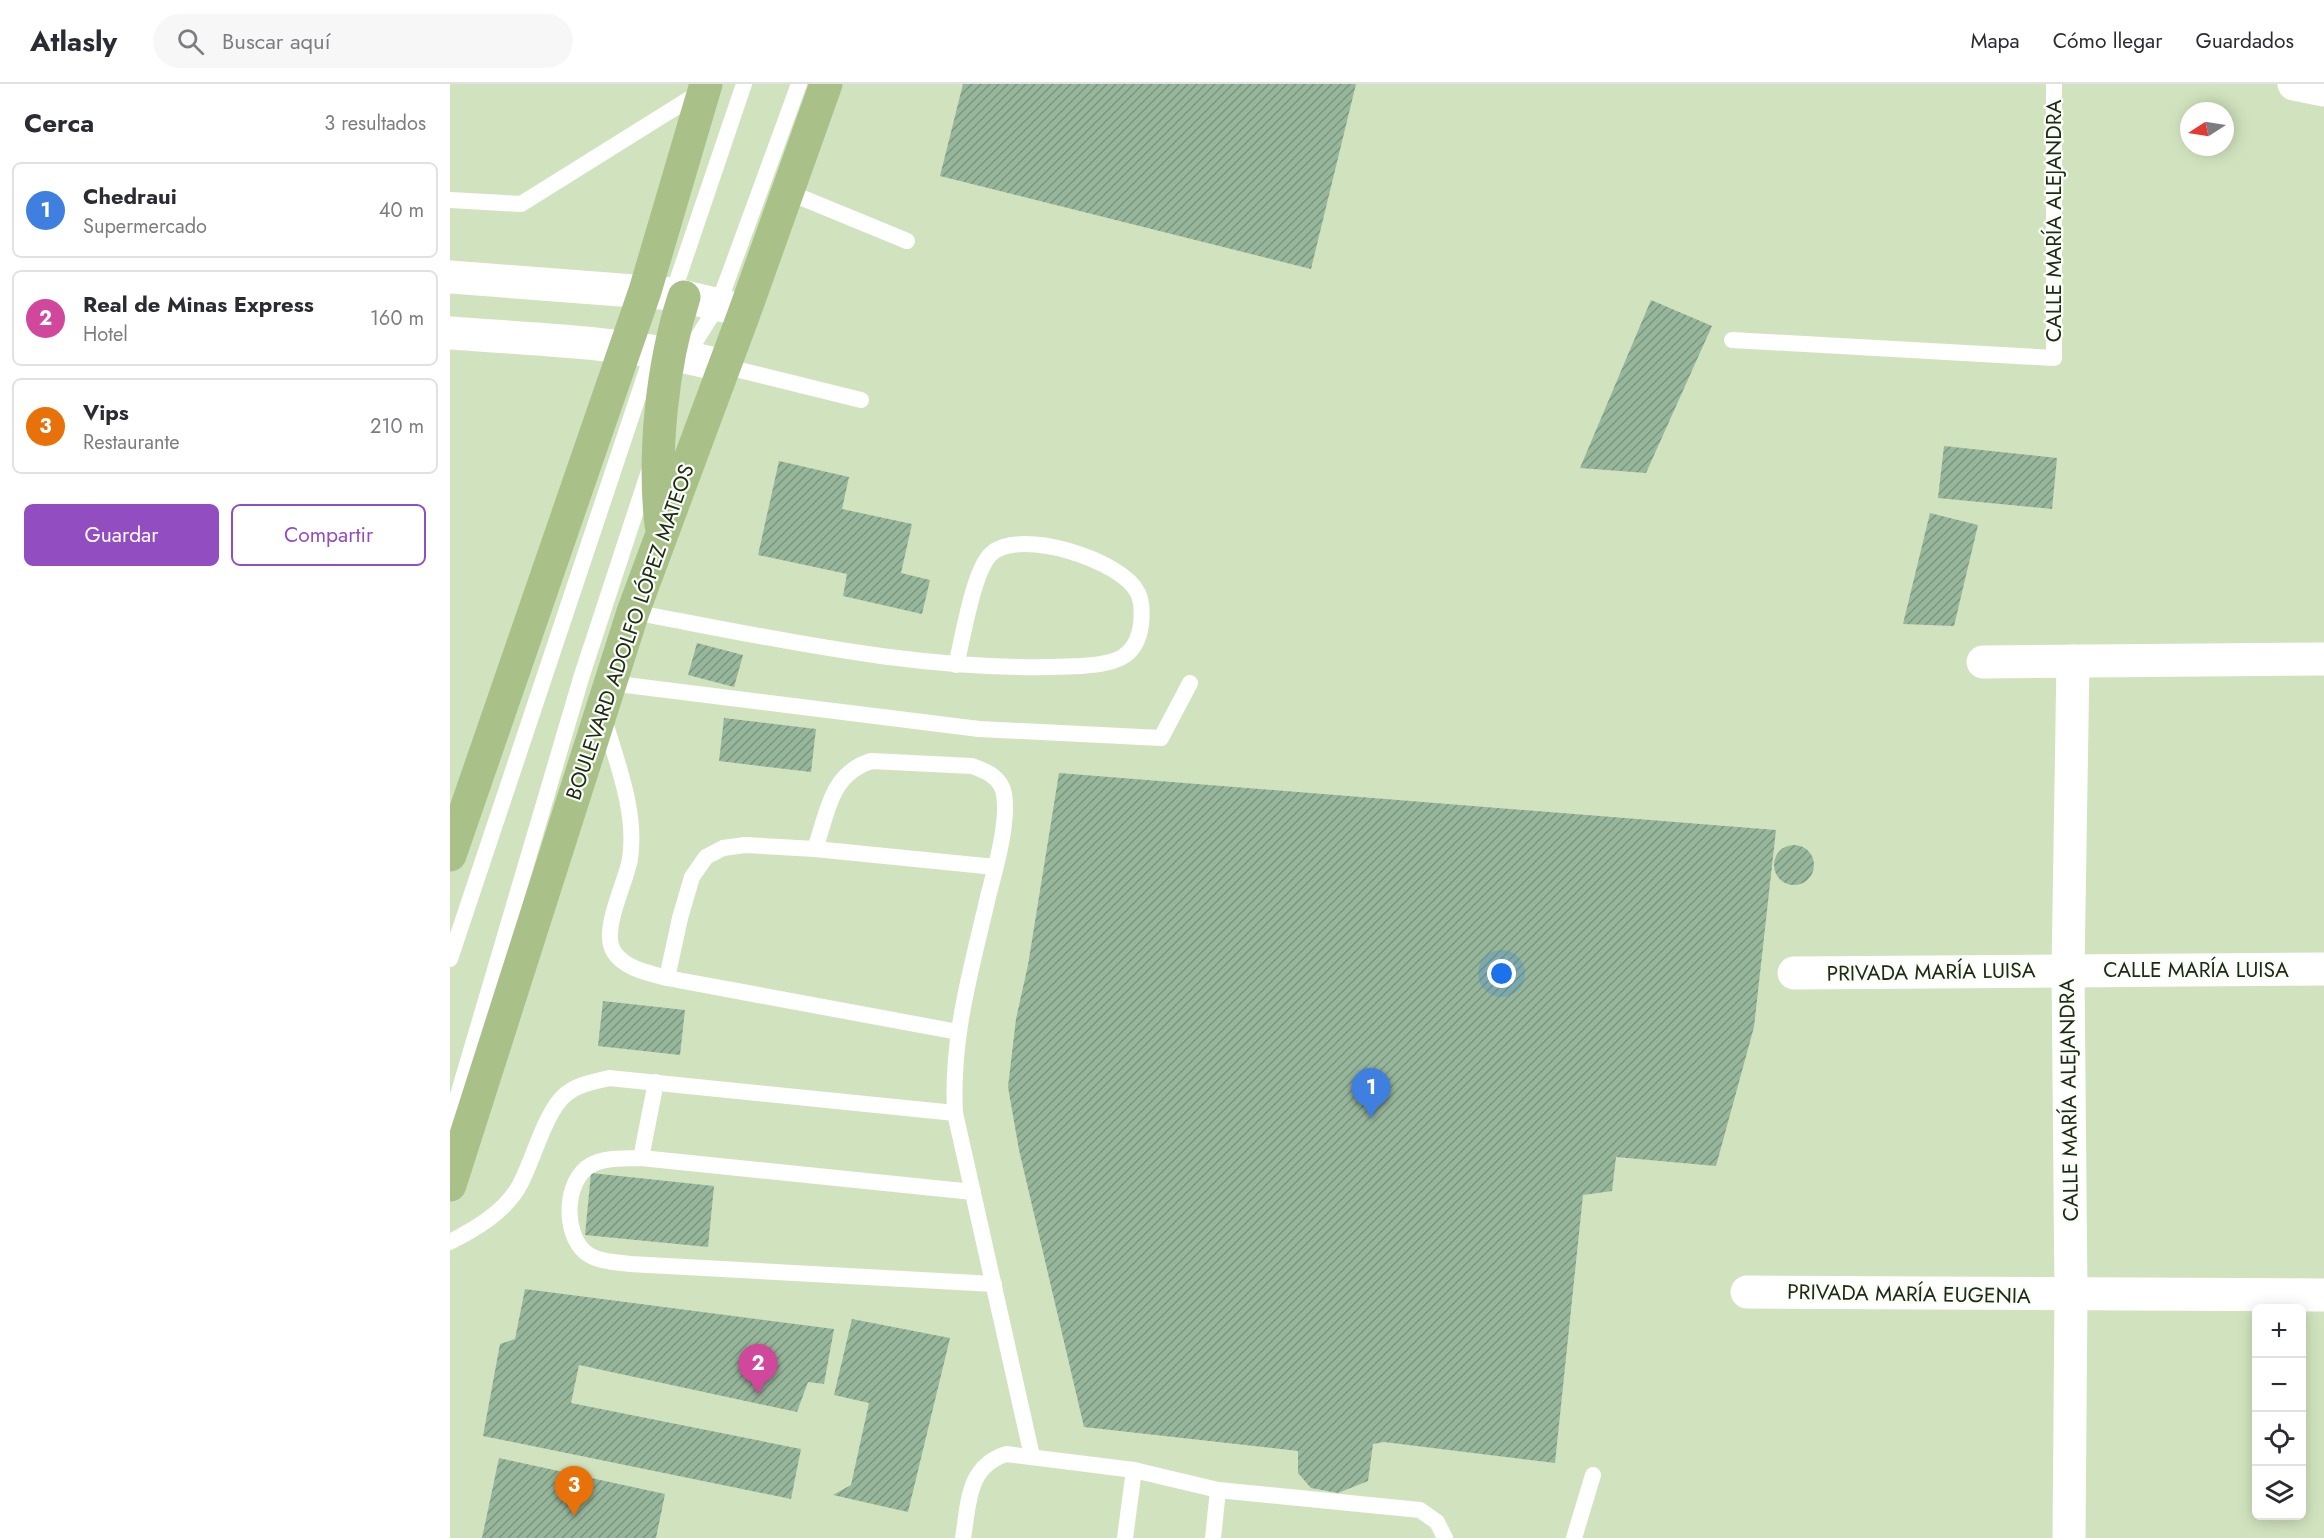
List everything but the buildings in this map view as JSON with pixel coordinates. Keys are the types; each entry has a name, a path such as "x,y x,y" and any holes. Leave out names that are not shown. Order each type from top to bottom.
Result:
{"main road":[{"name":"BOULEVARD ADOLFO LÓPEZ MATEOS","path":"450,1185 633,612 723,366 732,308 788,192 826,84"},
{"path":"662,536 657,490 661,437 658,352 705,87"},
{"path":"451,848 658,352 667,294"}],"street":[{"path":"2294,84 2324,90"},
{"path":"450,277 667,294 732,308"},
{"path":"450,333 658,352 723,366"},
{"path":"1983,662 2324,659"},
{"name":"CALLE MARÍA ALEJANDRA","path":"2069,1538 2071,1295 2068,971 2073,661"},
{"name":"CALLE MARÍA LUISA","path":"2068,971 2324,969"},
{"name":"PRIVADA MARÍA LUISA","path":"1794,973 2068,971"},
{"name":"PRIVADA MARÍA EUGENIA","path":"1747,1292 2324,1296"}],"lane":[{"path":"667,294 744,84"},
{"path":"450,959 658,352 732,308 799,84"},
{"name":"CALLE MARÍA ALEJANDRA","path":"1732,340 2054,358 2054,84"},
{"path":"450,200 521,204 705,87"},
{"path":"788,192 907,241"},
{"path":"723,366 861,400"},
{"path":"450,1122 582,675 661,437"},
{"path":"633,612 870,656 956,665 1064,667 1102,665 1124,657 1139,639 1142,613 1138,593 1121,574 1095,560 1037,544 1011,543 992,552 981,567 956,665"},
{"path":"958,1032 667,978 626,964 613,951 610,935 630,859 631,835 628,804 606,696 979,729 1161,738 1190,683"},
{"path":"815,849 836,787 845,773 855,765 871,760 972,766 986,771 999,781 1004,793 1004,811 995,867 958,1032 953,1072 956,1113 1032,1456"},
{"path":"667,978 680,918 692,878 706,857 723,848 745,845 815,849 995,867"},
{"path":"450,1242 474,1229 498,1210 518,1189 546,1126 565,1095 581,1084 609,1078 956,1113"},
{"path":"641,1158 656,1082"},
{"path":"973,1192 641,1158 605,1160 579,1174 572,1194 571,1222 576,1240 586,1253 602,1260 630,1264 994,1284"},
{"path":"963,1538 970,1493 977,1476 989,1460 1006,1454 1134,1470 1218,1490 1420,1510 1437,1522 1445,1538"},
{"path":"1125,1538 1134,1470"},
{"path":"1574,1538 1593,1475"},
{"path":"1213,1538 1218,1490"}],"place":[{"name":"Chedraui","path":"1371,1118"},
{"name":"Real de Minas Express","path":"758,1394"},
{"name":"Vips","path":"574,1516"}]}
